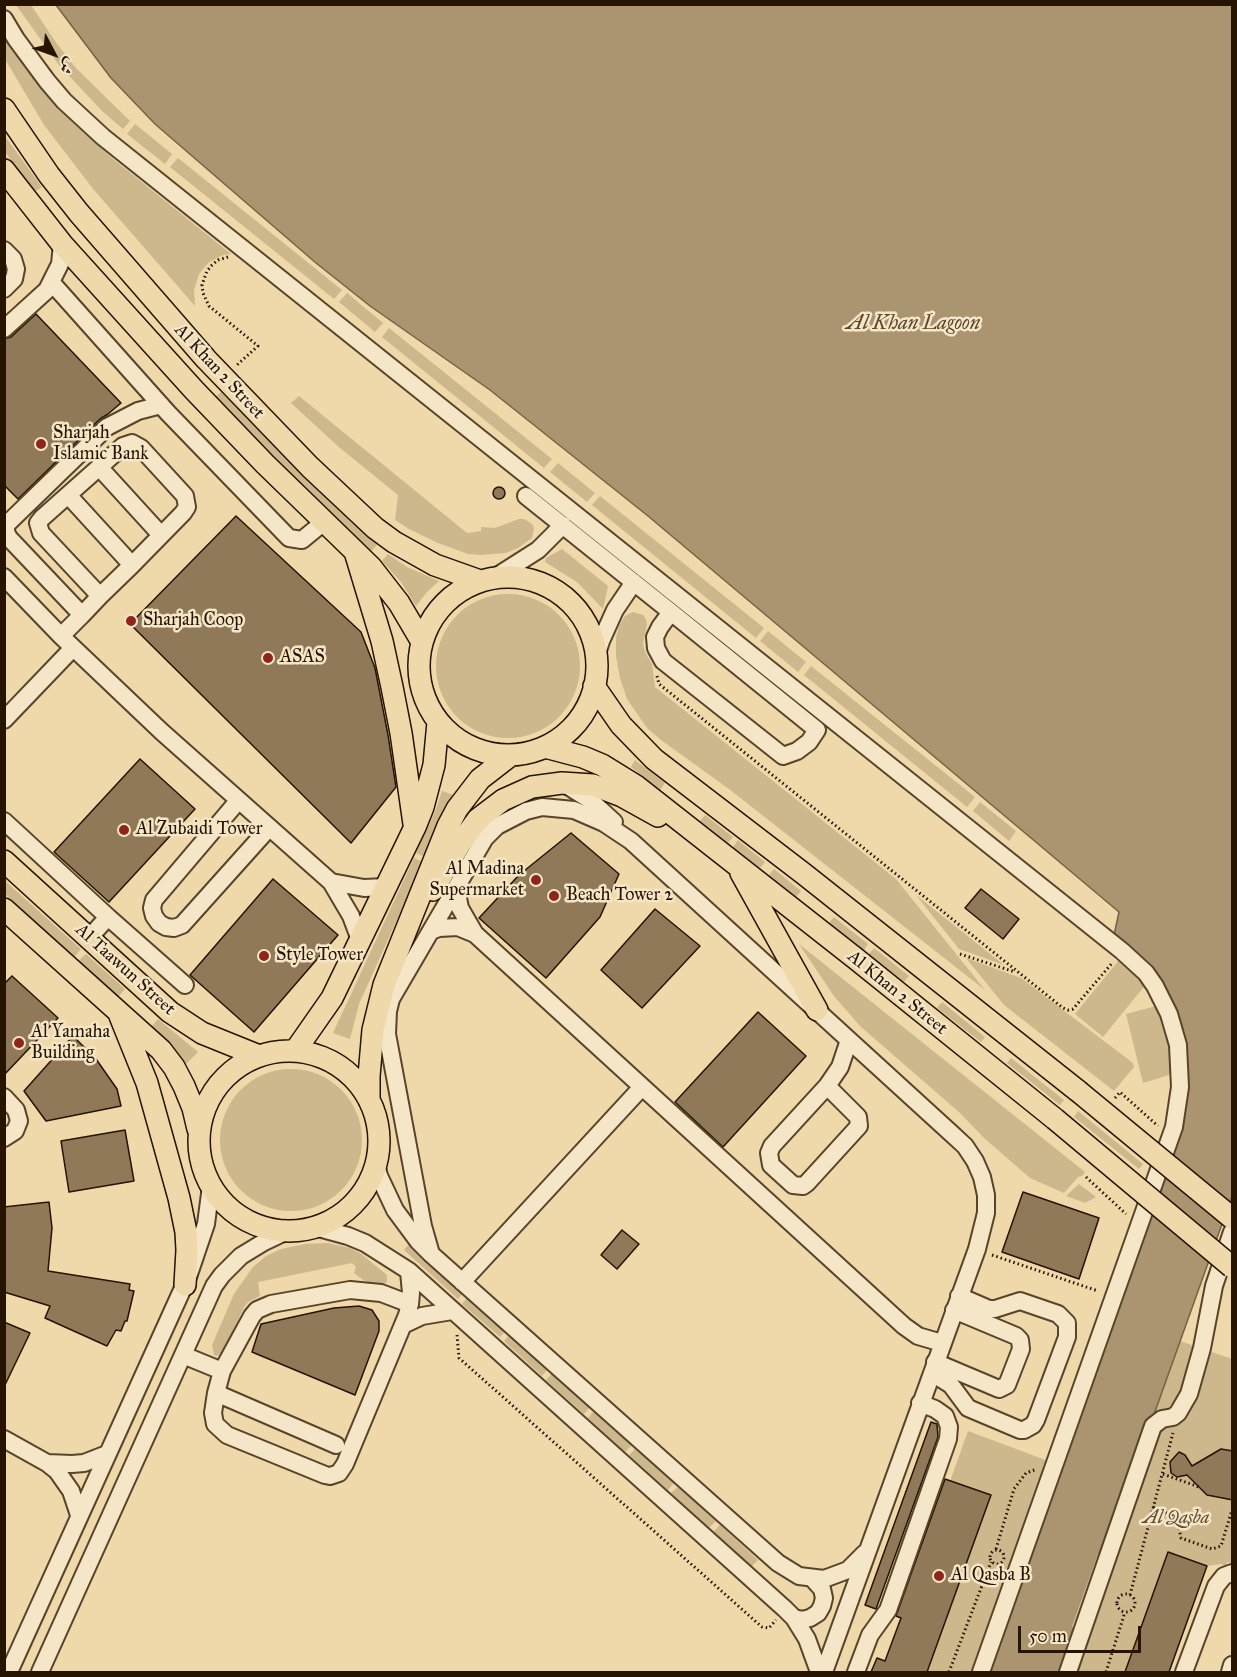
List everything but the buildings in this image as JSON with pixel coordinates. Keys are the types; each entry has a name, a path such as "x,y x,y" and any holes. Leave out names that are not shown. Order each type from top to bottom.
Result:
{"main road":[{"name":"Al Khan 2 Street","path":"4,109 49,175 79,213 223,378 310,467 375,528 404,548 435,565 487,580"},
{"name":"Al Khan 2 Street","path":"4,170 62,244 194,390 385,584 422,642"},
{"path":"116,304 134,314 177,361 182,364 195,365 206,359"},
{"path":"355,551 392,687 415,827"},
{"path":"521,578 534,580 558,592 585,620 594,645 596,657 594,687 577,722 545,747 522,754 499,755 476,749 455,738 438,722 424,697 420,684 422,642 431,622 444,604 467,587 487,580 521,578"},
{"name":"Al Khan 2 Street","path":"594,687 621,725 654,759 1078,1090 1233,1218"},
{"path":"295,1051 332,998 415,827 434,765 438,722"},
{"name":"Al Khan 2 Street","path":"545,747 584,757 619,774 736,864 1055,1119 1233,1267"},
{"path":"369,1100 370,1053 378,1007 392,962 447,826 480,779 511,755"},
{"path":"407,925 440,879 459,844 478,819 490,808 517,793 539,786 562,783 593,785 608,790 706,841"},
{"name":"Al Taawun Street","path":"4,861 170,1012 219,1041 259,1056"},
{"path":"736,864 817,1010"},
{"name":"Al Taawun Street","path":"4,909 161,1050 174,1067 193,1108 199,1133"},
{"path":"117,1010 147,1083 179,1198 187,1250 185,1285"},
{"path":"295,1051 314,1055 333,1062 354,1078 369,1100 378,1131 376,1164 358,1199 338,1216 315,1227 286,1231 261,1227 237,1215 227,1207 211,1186 201,1161 199,1133 205,1108 218,1086 236,1068 259,1056 271,1053 295,1051"}],"street":[{"path":"4,19 47,81 83,120 1122,951 1146,973 1155,986 1174,1029 1180,1077 1176,1117 981,1672"},
{"path":"4,329 42,297 52,283 60,264 62,244"},
{"path":"4,250 13,259 16,269 14,279 4,289"},
{"path":"52,283 160,405 289,538 302,540 324,522"},
{"path":"82,615 9,538 6,525 107,427 138,411 160,405"},
{"path":"61,636 187,507 185,496 141,448 132,444 123,446 39,520 39,530 100,596"},
{"path":"99,467 161,535"},
{"path":"68,495 132,564"},
{"path":"526,496 634,582 817,730 803,747 783,756 660,658 655,637 671,612"},
{"path":"487,580 538,550 563,525"},
{"path":"4,577 61,636 238,801 331,882 351,916 360,940"},
{"path":"596,657 611,618 634,582"},
{"path":"4,720 74,648"},
{"path":"562,783 598,807 631,841 965,1146 982,1177 986,1195 986,1213 977,1249 824,1672"},
{"path":"238,801 154,900 152,908 159,923 174,928 182,925 269,828"},
{"path":"431,1254 419,1208 389,1046 387,1022 392,999 485,838 497,826 526,811 542,807 558,807 574,810 604,823 631,841"},
{"path":"4,821 185,985"},
{"path":"331,882 352,887 386,887"},
{"path":"456,888 460,908 475,934 904,1326 918,1336 942,1343"},
{"path":"89,938 108,917"},
{"path":"430,932 439,928 458,927 475,934"},
{"path":"827,1086 858,1117 859,1126 807,1183 803,1186 793,1185 771,1165 769,1153 772,1146 827,1086 840,1067 849,1040"},
{"path":"462,1282 642,1087"},
{"path":"4,1097 16,1110 19,1121 15,1131 4,1138"},
{"path":"376,1164 382,1184 395,1210 405,1226 431,1254 778,1563 799,1576 824,1579 848,1570 869,1548"},
{"path":"9,1672 185,1285 201,1242 211,1186"},
{"path":"315,1227 331,1230 365,1243 389,1256 409,1272 789,1614 807,1639 819,1672"},
{"path":"40,1672 207,1299 222,1275 252,1248 286,1231"},
{"path":"1068,1672 1153,1426 1162,1419 1173,1417 1183,1407 1189,1394 1202,1348 1214,1286 1233,1232"},
{"path":"409,1272 410,1305 345,1464 339,1473 325,1475 222,1432 215,1424 216,1393 222,1371 252,1316 264,1306 350,1290 381,1293 410,1305"},
{"path":"934,1368 951,1385 968,1408 1024,1430 1033,1425 1036,1420 1067,1337 1067,1323 1058,1314 1020,1301 995,1309 957,1303"},
{"path":"934,1368 999,1389 1007,1385 1021,1349 1020,1340 1016,1336 957,1303"},
{"path":"403,1325 422,1316 452,1311"},
{"path":"183,1355 222,1371"},
{"path":"216,1393 336,1445"},
{"path":"856,1672 870,1635 888,1610 948,1439 950,1427 945,1416 920,1403"},
{"path":"4,1439 47,1462 68,1486 80,1515"},
{"path":"47,1462 78,1464 107,1454"},
{"path":"1184,1672 1216,1586 1224,1576 1233,1573"},
{"path":"789,1614 802,1620 818,1613 824,1598 822,1589 812,1578"},
{"path":"1230,1672 1233,1665"}],"path":[{"path":"223,378 258,346 209,306 203,293 203,278 218,260 242,258 246,252"},
{"path":"660,658 656,664 658,684 1063,1008 1071,1010 1122,951"},
{"path":"960,954 1019,973"},
{"path":"1115,1098 1120,1092 1148,1118"},
{"path":"1086,1177 1113,1202"},
{"path":"977,1249 1098,1291"},
{"path":"457,1332 459,1358 762,1627 769,1628 789,1614"},
{"path":"1130,1595 1172,1439 1173,1417"},
{"path":"1163,1474 1199,1487"},
{"path":"1153,1507 1173,1516 1178,1522 1181,1538 1212,1549 1221,1546 1232,1513"},
{"path":"954,1672 949,1671 991,1562 990,1554 996,1549 1003,1552 1002,1563 991,1562"},
{"path":"1123,1595 1130,1595 1134,1598 1135,1606 1129,1612 1125,1612 1119,1608 1118,1601 1123,1595"},
{"path":"1106,1672 1125,1612"}],"green space":[{"path":"16,5 31,5 76,68 130,121 123,129 102,111 59,65"},
{"path":"4,32 20,60 68,118 112,158 231,254 209,262 199,274 194,290 195,306 94,190 44,125 5,59"},
{"path":"135,124 172,154 165,164 127,134"},
{"path":"4,135 42,187 34,192 5,152"},
{"path":"178,158 342,290 334,299 170,167"},
{"path":"347,293 383,323 375,332 339,302"},
{"path":"389,328 552,459 544,468 382,337"},
{"path":"221,392 298,470 378,544 371,551 213,399"},
{"path":"299,396 467,533 481,531 481,527 495,528 524,519 532,524 534,529 532,538 506,553 481,555 468,554 409,529 395,520 398,495 340,448 291,403"},
{"path":"558,463 595,493 587,502 550,472"},
{"path":"600,496 764,628 756,638 592,505"},
{"path":"562,549 608,586 603,609 577,582 545,562 546,558"},
{"path":"388,554 407,567 439,581 416,606 401,582 382,561"},
{"path":"508,594 535,600 548,606 559,615 568,626 574,639 580,666 574,693 568,706 559,717 548,726 535,732 508,738 481,732 468,726 457,717 448,706 442,693 436,666 442,639 448,626 457,615 468,606 481,600"},
{"path":"633,612 643,615 646,619 643,644 652,664 655,687 896,879 985,990 729,789 647,728 627,699 616,656 619,626 625,616"},
{"path":"768,631 806,662 798,672 760,641"},
{"path":"811,666 975,797 967,807 804,675"},
{"path":"635,760 665,783 660,790 631,767"},
{"path":"442,791 453,795 425,857 416,853"},
{"path":"980,802 1016,831 1009,841 973,811"},
{"path":"705,815 733,837 728,843 700,821"},
{"path":"738,840 765,862 760,868 733,847"},
{"path":"414,858 423,862 359,1004 350,1039 333,1033"},
{"path":"774,869 801,891 796,897 769,875"},
{"path":"4,880 81,949 74,957 5,894"},
{"path":"916,895 1004,965 959,949"},
{"path":"834,917 868,944 864,950 829,923"},
{"path":"799,944 1085,1172 1082,1176 1078,1177 1064,1193 1030,1178 860,1026 834,996"},
{"path":"874,948 909,976 904,982 869,954"},
{"path":"86,954 125,989 118,997 78,961"},
{"path":"966,958 1021,978 1133,1063 1134,1067 1114,1091 1004,1005"},
{"path":"1119,960 1147,983 1103,1037 1075,1014"},
{"path":"942,1002 985,1037 981,1042 937,1008"},
{"path":"1160,1005 1175,1073 1143,1083 1126,1014"},
{"path":"158,1019 198,1052 184,1066 169,1045 151,1027"},
{"path":"1011,1058 1064,1100 1060,1105 1007,1063"},
{"path":"291,1069 318,1074 341,1090 357,1113 362,1140 357,1167 341,1190 318,1206 291,1211 264,1206 241,1190 225,1167 220,1140 225,1113 241,1090 264,1074"},
{"path":"1078,1111 1143,1164 1139,1169 1074,1117"},
{"path":"1079,1184 1096,1197 1085,1203 1066,1196"},
{"path":"328,1243 360,1253 387,1275 387,1282 383,1285 375,1285 363,1280 354,1273 356,1267 352,1263 258,1282 260,1296 248,1302 244,1307 225,1349 217,1356 214,1355 212,1345 234,1294 253,1267 266,1256 281,1249 305,1244"},
{"path":"410,1243 464,1292 458,1299 404,1250"},
{"path":"469,1296 506,1330 500,1337 462,1304"},
{"path":"510,1334 548,1369 542,1376 504,1341"},
{"name":"Al Qasba","path":"1180,1341 1232,1359 1232,1563 1227,1562 1226,1566 1221,1564 1207,1566 1169,1672 1062,1672"},
{"path":"553,1372 590,1407 584,1414 546,1380"},
{"path":"594,1411 632,1445 625,1452 588,1418"},
{"path":"968,1431 1059,1465 985,1672 871,1672 877,1658 886,1661"},
{"path":"636,1448 674,1483 668,1490 629,1455"},
{"path":"678,1487 716,1521 709,1528 671,1493"},
{"path":"720,1525 758,1560 751,1567 713,1532"}],"water":[{"name":"Al Khan Lagoon","path":"56,5 1232,5 1232,1196 1062,1672 985,1672 1174,1140 1184,1041 1114,935 1119,912 648,516 490,390 370,306 316,263 155,124 111,78"}],"pier":[{"path":"1098,1554 1100,1555 1078,1629 1072,1627"}],"place":[{"name":"Sharjah Islamic Bank","path":"41,444"},
{"name":"Sharjah Coop","path":"131,621"},
{"name":"ASAS","path":"268,658"},
{"name":"Al Zubaidi Tower","path":"124,830"},
{"name":"Al Madina Supermarket","path":"536,880"},
{"name":"Beach Tower 2","path":"554,896"},
{"name":"Style Tower","path":"264,956"},
{"name":"Al Yamaha Building","path":"19,1043"},
{"name":"Al Qasba B","path":"939,1576"}]}
